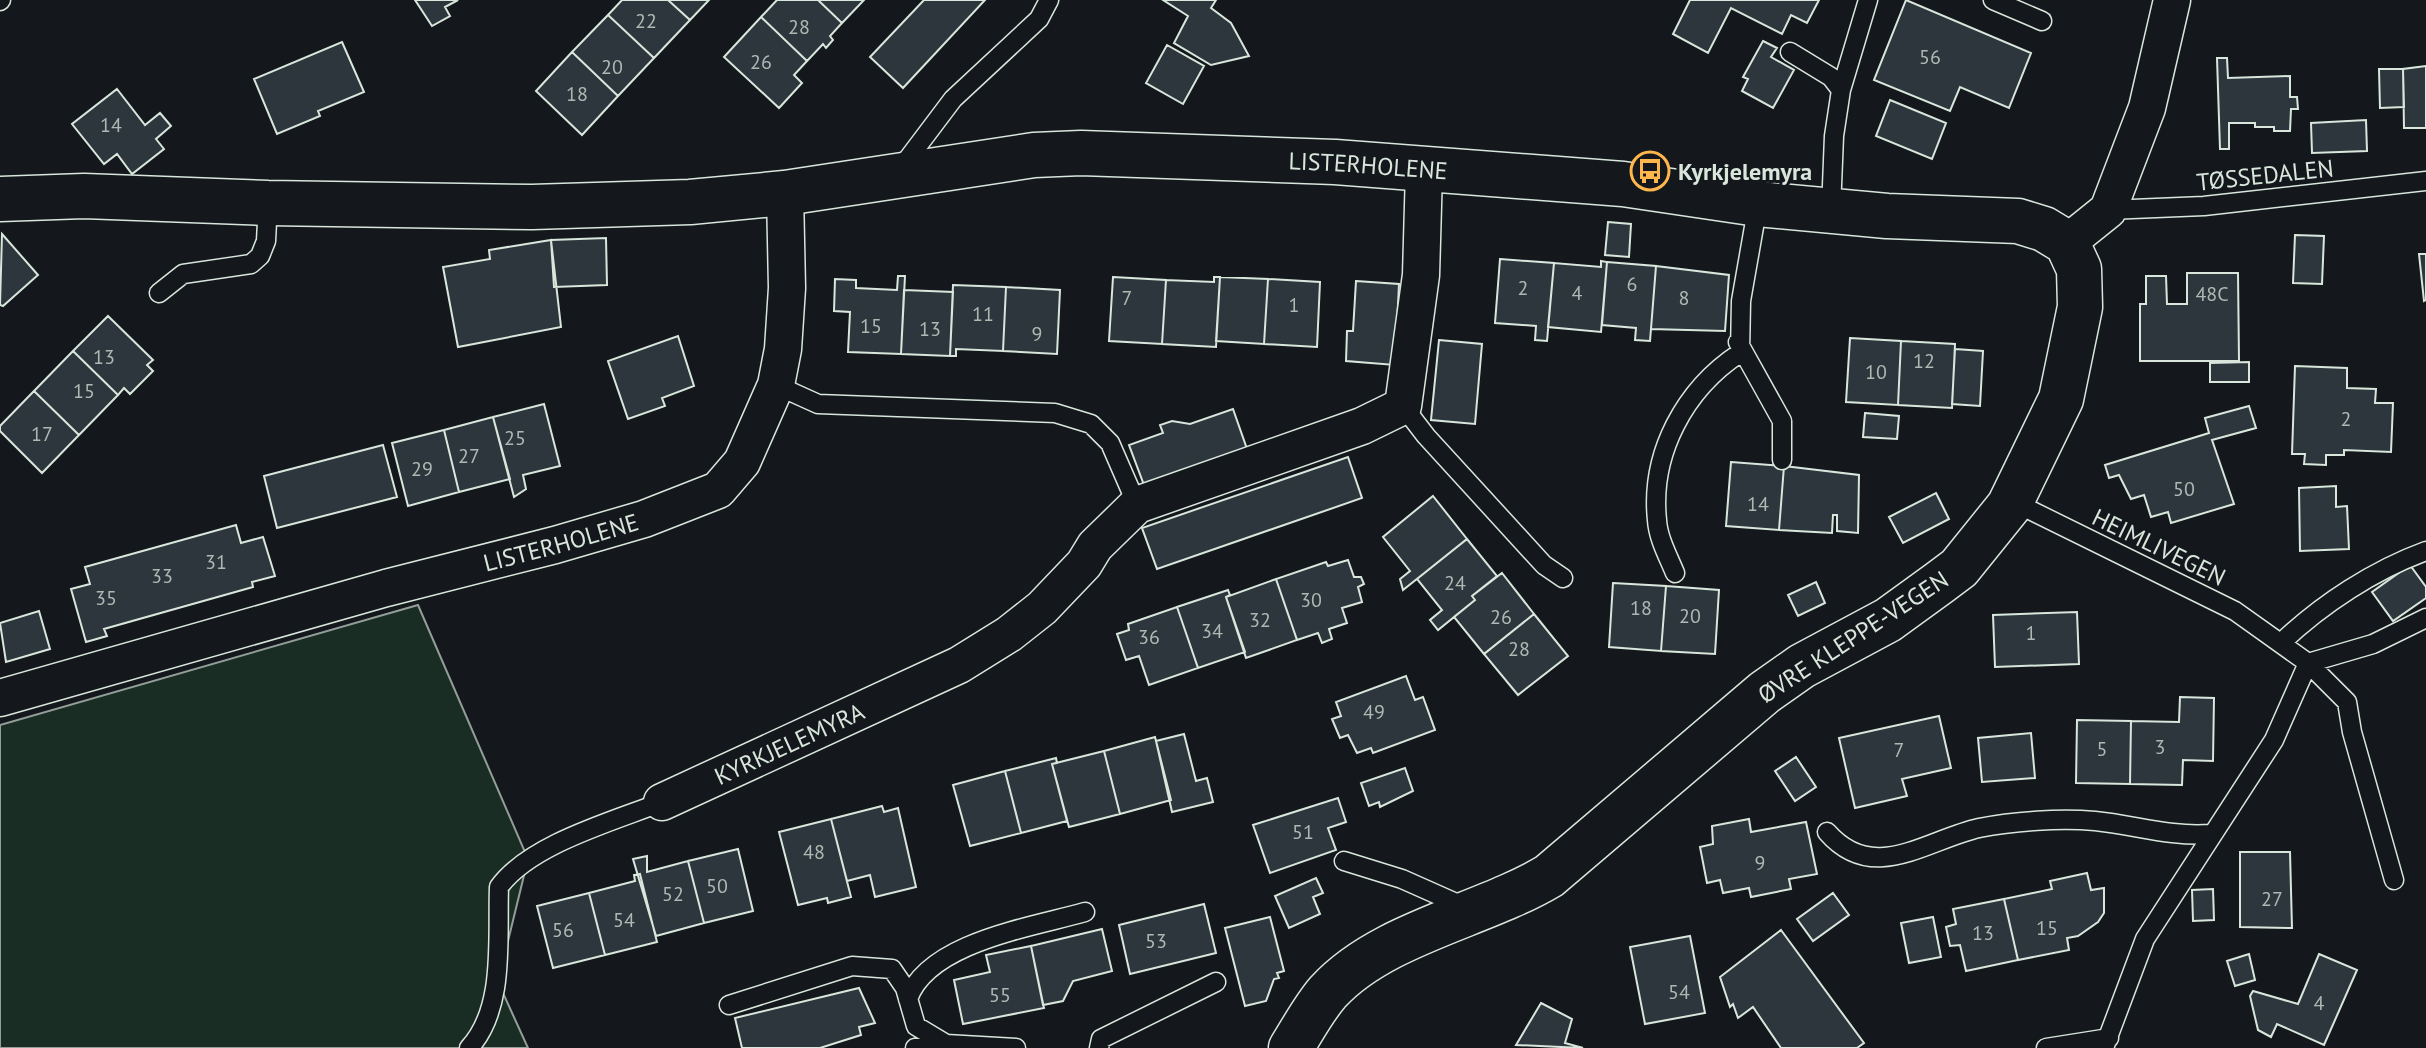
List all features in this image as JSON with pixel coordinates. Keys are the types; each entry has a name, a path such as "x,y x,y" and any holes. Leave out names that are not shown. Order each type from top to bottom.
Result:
{"street":[{"path":"2067,243 2108,210 2147,108 2172,0"},
{"name":"LISTERHOLENE","path":"0,199 84,196 268,203 532,207 690,202 785,193 1034,155 1081,153 1335,162 1623,184 1758,204 2018,221 2044,229 2067,243"},
{"path":"1403,406 1421,275 1424,171"},
{"name":"LISTERHOLENE","path":"0,698 555,545 644,519 718,490 742,462 776,385 783,349 787,288 785,193"},
{"name":"ØVRE KLEPPE-VEGEN","path":"1291,1048 1328,992 1348,974 1412,937 1514,897 1549,876 1765,692 1802,666 1888,620 1959,568 2009,506 2061,399 2080,307 2079,269 2067,243"},
{"name":"KYRKJELEMYRA","path":"662,802 945,672 1009,634 1042,608 1084,564 1095,546 1137,505 1362,426 1403,406"}],"lane":[{"path":"905,176 904,164 953,99 1039,19 1049,0"},
{"path":"1831,210 1834,136 1841,90 1868,0"},
{"path":"1993,0 2042,21"},
{"path":"1790,52 1831,77 1841,90"},
{"name":"TØSSEDALEN","path":"2108,210 2204,206 2426,181"},
{"path":"159,293 183,274 251,264 260,256 266,241 268,203"},
{"path":"1675,573 1656,519 1666,440 1702,385 1740,353 1738,342 1758,204"},
{"path":"1738,342 1782,421 1782,460"},
{"path":"776,385 818,404 1055,413 1091,424 1110,443 1137,505"},
{"path":"1403,406 1426,436 1544,565 1563,578"},
{"name":"HEIMLIVEGEN","path":"2009,506 2028,509 2235,611 2308,663 2347,702 2352,732 2394,880"},
{"path":"2282,642 2327,605 2404,559 2426,551"},
{"path":"2046,1048 2106,1043 2145,939 2210,834 2274,740 2308,663 2373,644 2426,618"},
{"name":"KYRKJELEMYRA","path":"469,1048 485,1023 494,988 499,940 499,887 508,874 538,854 662,802"},
{"path":"1827,832 1847,850 1891,859 1935,841 1995,827 2096,821 2151,833 2210,834"},
{"path":"1344,861 1402,879 1475,912"},
{"path":"908,999 914,983 945,956 1085,912"},
{"path":"729,1005 852,966 892,969 908,999 916,1026 946,1044"},
{"path":"1099,1048 1101,1039 1129,1023 1216,982"},
{"path":"915,1048 946,1044 1016,1048"}],"green space":[{"path":"418,605 528,859 498,982 528,1048 0,1048 0,725"}],"building":[{"path":"415,0 458,0 445,7 450,16 432,26"},
{"path":"622,0 668,0 690,20 654,58 608,15"},
{"path":"668,0 709,0 690,20"},
{"path":"777,0 818,0 842,23 830,36 833,40 826,48 823,44 807,61 761,17"},
{"path":"818,0 864,0 842,23"},
{"path":"924,0 985,0 903,88 870,57"},
{"path":"1163,0 1216,0 1211,8 1231,23 1249,56 1211,65 1174,43 1188,16"},
{"path":"1690,0 1819,0 1807,23 1791,15 1782,34 1731,8 1708,53 1673,34"},
{"path":"1906,0 2031,53 2009,108 1960,87 1950,111 1874,80"},
{"path":"608,15 654,58 618,96 572,52"},
{"path":"761,17 807,61 794,75 802,83 779,108 724,57"},
{"path":"1763,41 1777,48 1771,57 1794,70 1773,108 1742,91 1748,79 1743,77"},
{"path":"342,42 364,92 318,111 320,116 277,134 254,79"},
{"path":"1167,45 1204,66 1183,104 1146,83"},
{"path":"572,52 618,96 582,135 536,91"},
{"path":"2217,58 2227,58 2228,78 2290,76 2290,97 2297,97 2298,109 2291,109 2290,131 2255,127 2255,123 2229,123 2229,149 2220,149"},
{"path":"2426,66 2426,128 2404,128 2403,69"},
{"path":"2379,69 2403,69 2404,107 2380,108"},
{"path":"117,89 145,125 160,113 171,126 156,139 164,149 132,174 117,154 104,164 72,124"},
{"path":"1890,100 1946,123 1932,159 1876,136"},
{"path":"2366,120 2367,151 2312,153 2311,123"},
{"path":"1608,222 1631,224 1629,257 1605,255"},
{"path":"2,234 38,275 3,306 0,305"},
{"path":"2295,235 2324,236 2322,284 2293,283"},
{"path":"606,238 607,285 554,287 551,240"},
{"path":"551,240 561,327 458,347 443,267 490,259 489,250"},
{"path":"2419,254 2426,254 2424,301"},
{"path":"1500,259 1554,263 1547,341 1535,340 1536,326 1495,323"},
{"path":"1601,261 1607,262 1601,332 1548,327 1554,263 1601,267"},
{"path":"1607,262 1656,266 1650,341 1635,340 1636,328 1602,325"},
{"path":"1656,266 1729,275 1725,331 1651,329"},
{"path":"2187,273 2238,273 2239,361 2140,361 2140,304 2146,304 2146,276 2166,276 2167,304 2187,304"},
{"path":"898,276 905,276 901,354 848,352 850,312 834,311 835,279 856,280 856,288 897,290"},
{"path":"1113,277 1166,280 1162,344 1109,341"},
{"path":"1214,277 1220,277 1216,347 1162,344 1166,280 1214,282"},
{"path":"1220,277 1268,279 1264,344 1216,341"},
{"path":"1268,279 1320,282 1317,347 1264,344"},
{"path":"1356,281 1399,284 1395,365 1346,361 1347,331 1353,331"},
{"path":"953,285 1006,287 1003,351 956,349 956,356 950,356"},
{"path":"1006,287 1060,290 1057,354 1003,351"},
{"path":"904,290 953,292 950,356 901,354"},
{"path":"108,316 153,360 147,365 153,371 130,394 124,388 118,395 73,351"},
{"path":"678,336 694,386 662,398 665,406 628,419 608,361"},
{"path":"1850,338 1901,341 1898,405 1846,402"},
{"path":"1439,340 1482,344 1475,424 1431,420"},
{"path":"1901,341 1955,344 1952,408 1898,405"},
{"path":"1955,349 1983,351 1980,406 1952,404"},
{"path":"73,351 118,395 79,435 34,391"},
{"path":"2249,362 2249,382 2210,382 2210,363"},
{"path":"2295,366 2347,368 2347,388 2376,389 2375,403 2393,403 2391,452 2344,450 2344,455 2326,455 2326,465 2304,464 2305,454 2292,454"},
{"path":"34,391 79,435 42,473 0,431 0,426"},
{"path":"544,404 560,466 523,475 526,489 514,497 493,417"},
{"path":"2249,406 2256,428 2212,440 2234,504 2171,523 2168,512 2151,517 2144,495 2131,499 2119,475 2109,478 2105,465 2209,433 2205,418"},
{"path":"1233,409 1247,449 1144,485 1129,445 1163,433 1160,425 1172,421 1190,424"},
{"path":"1865,413 1899,416 1897,439 1863,437"},
{"path":"493,417 510,479 459,492 444,430"},
{"path":"444,430 459,492 408,506 392,443"},
{"path":"383,445 397,497 277,528 264,476"},
{"path":"1348,457 1362,498 1157,569 1142,528"},
{"path":"1731,462 1784,466 1779,530 1726,526"},
{"path":"1784,466 1859,475 1858,533 1837,531 1837,515 1833,515 1832,533 1779,530"},
{"path":"2336,486 2336,507 2347,506 2349,549 2300,551 2299,488"},
{"path":"1936,493 1949,519 1903,543 1889,517"},
{"path":"1433,496 1467,539 1403,590 1400,579 1410,571 1383,537"},
{"path":"236,525 241,543 263,537 275,576 252,582 253,587 104,629 107,636 86,642 71,589 90,584 85,567"},
{"path":"1467,539 1497,576 1472,596 1475,600 1438,630 1430,620 1442,610 1417,579"},
{"path":"1348,560 1354,577 1361,577 1364,584 1358,587 1362,602 1342,608 1347,623 1329,629 1332,639 1322,643 1318,633 1297,640 1276,579 1326,562 1328,566"},
{"path":"2410,565 2426,587 2426,598 2393,621 2372,592"},
{"path":"1502,573 1534,614 1484,654 1454,617 1475,600 1472,596"},
{"path":"1276,579 1297,640 1246,658 1226,597"},
{"path":"1816,582 1825,603 1798,616 1788,595"},
{"path":"1613,583 1666,586 1661,651 1609,647"},
{"path":"1666,586 1719,590 1715,654 1661,651"},
{"path":"1228,590 1230,595 1226,597 1245,652 1198,668 1177,607"},
{"path":"1177,607 1198,668 1149,685 1139,656 1126,660 1117,634 1129,630 1128,624"},
{"path":"39,611 50,649 6,662 0,623"},
{"path":"2077,612 2079,664 1995,667 1993,615"},
{"path":"1534,614 1568,656 1518,695 1484,654"},
{"path":"1406,676 1415,700 1423,697 1435,730 1373,753 1371,748 1357,753 1348,735 1340,738 1332,719 1341,716 1336,702"},
{"path":"2180,697 2214,698 2213,761 2183,760 2182,785 2130,784 2131,721 2179,722"},
{"path":"1939,716 1951,768 1902,779 1907,796 1855,808 1839,738"},
{"path":"2077,720 2131,721 2130,784 2076,783"},
{"path":"2031,733 2035,778 1982,782 1978,738"},
{"path":"1184,734 1196,781 1207,778 1213,802 1172,812 1156,741"},
{"path":"1155,737 1171,800 1120,814 1104,751"},
{"path":"1104,751 1120,814 1069,827 1052,764"},
{"path":"1796,757 1816,787 1795,801 1775,771"},
{"path":"1056,758 1057,763 1052,764 1067,821 1021,833 1005,771"},
{"path":"1405,768 1413,791 1380,807 1379,802 1369,806 1361,783"},
{"path":"1005,771 1021,833 970,846 953,785"},
{"path":"1338,798 1346,822 1328,828 1336,850 1270,873 1253,825"},
{"path":"882,806 884,812 898,808 916,887 875,897 870,875 847,881 831,819"},
{"path":"831,819 851,897 828,903 827,898 798,905 779,832"},
{"path":"1749,819 1751,832 1806,822 1817,874 1789,879 1791,889 1751,897 1749,888 1723,893 1720,880 1707,883 1700,847 1713,844 1712,826"},
{"path":"738,849 753,911 704,923 688,861"},
{"path":"2240,852 2290,852 2292,928 2240,927"},
{"path":"647,856 647,872 688,861 704,923 656,936 633,859"},
{"path":"2087,873 2091,890 2104,888 2104,913 2098,922 2078,936 2067,938 2069,950 2018,960 2004,899 2052,889 2050,881"},
{"path":"640,874 657,942 605,955 589,893 635,881 634,875"},
{"path":"1316,878 1323,893 1313,897 1320,914 1289,928 1275,896"},
{"path":"2213,889 2214,920 2193,921 2192,890"},
{"path":"589,893 605,955 553,968 537,906"},
{"path":"1833,893 1849,915 1813,941 1797,919"},
{"path":"2004,899 2018,960 1966,971 1960,945 1950,946 1946,927 1956,924 1953,909"},
{"path":"1204,904 1216,953 1130,974 1119,925"},
{"path":"1270,917 1284,971 1277,973 1279,978 1274,979 1266,1001 1245,1006 1225,928"},
{"path":"1933,917 1941,957 1909,963 1901,923"},
{"path":"1102,929 1112,971 1073,981 1063,1001 1043,1005 1031,946"},
{"path":"1781,930 1864,1043 1857,1048 1781,1048 1753,1007 1738,1018 1733,1004 1730,1007 1720,977"},
{"path":"1690,936 1705,1013 1645,1024 1630,947"},
{"path":"1031,946 1044,1008 963,1024 954,980 990,972 986,955"},
{"path":"2249,954 2255,980 2235,986 2227,961"},
{"path":"2319,954 2357,970 2324,1045 2277,1024 2271,1037 2258,1030 2250,996 2253,991 2298,1004"},
{"path":"859,988 875,1023 859,1027 861,1035 820,1048 742,1048 735,1018"},
{"path":"1541,1003 1572,1019 1565,1043 1583,1048 1516,1045"}],"place":[{"name":"Kyrkjelemyra","path":"1650,171"}]}
